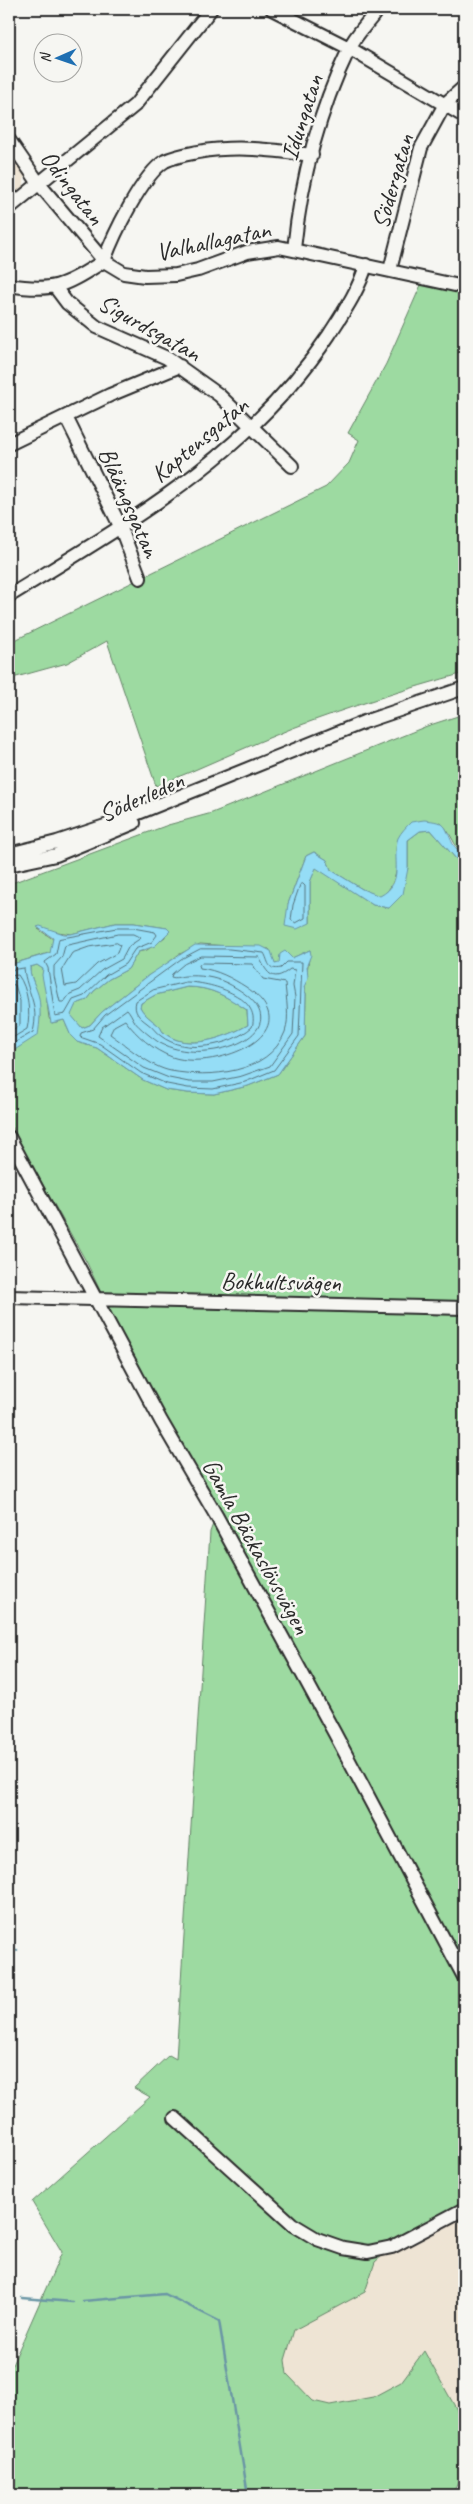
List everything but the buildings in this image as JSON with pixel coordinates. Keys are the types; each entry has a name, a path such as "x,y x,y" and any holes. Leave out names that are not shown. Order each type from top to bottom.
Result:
{"street":[{"path":"9,208 40,185 136,105 211,9"},
{"path":"272,9 349,48 464,116"},
{"name":"Idungatan","path":"294,249 301,192 325,109 349,48 378,9"},
{"name":"Södergatan","path":"390,270 421,148 445,104 464,87"},
{"name":"Odingatan","path":"9,140 40,185 104,261"},
{"path":"9,285 38,289 54,288 104,261 122,218 154,173 166,161 194,153 240,147 312,155"},
{"name":"Valhallagatan","path":"104,261 116,270 134,275 176,275 198,270 258,249 294,249 464,287"},
{"name":"Kaptensgatan","path":"9,596 182,486 252,428 286,392 322,345 356,290 366,265"},
{"name":"Sigurdsgatan","path":"54,288 67,303 97,327 155,352 180,366 220,395 292,466"},
{"path":"9,444 110,395 180,366"},
{"name":"Blåängsgatan","path":"66,417 120,526 140,578"},
{"name":"Söderleden","path":"9,854 57,842 111,824 364,722 464,688"},
{"name":"Söderleden","path":"9,864 74,848 252,772 286,754"},
{"name":"Gamla Bäckaslövsvägen","path":"9,1137 161,1421 334,1732 464,1977"},
{"name":"Bokhultsvägen","path":"9,1297 464,1308"},
{"path":"175,2118 292,2224 317,2239 343,2248 368,2252 392,2247 464,2208"}],"shaded area":[{"path":"9,152 25,175 23,191 9,201"},
{"path":"464,2209 464,2409 458,2412 424,2351 401,2382 373,2397 330,2405 292,2395 285,2360 294,2330 365,2292 374,2262 392,2247"}],"green space":[{"path":"424,278 464,287 464,673 314,720 156,786 107,641 67,663 9,679 9,643 326,487 349,463 359,440 348,433 386,364"},
{"path":"464,714 464,857 440,822 398,839 394,879 391,886 380,897 362,889 331,870 327,860 314,852 306,856 288,904 310,923 310,882 316,867 373,905 389,908 408,868 408,840 420,831 431,830 464,868 464,2209 392,2247 375,2262 365,2292 294,2330 285,2360 287,2374 313,2401 330,2405 373,2397 401,2382 424,2351 458,2412 464,2409 465,2454 461,2475 451,2495 9,2495 9,2365 12,2365 62,2252 32,2202 150,2097 134,2088 169,2055 176,2059 210,1532 219,1508 182,1447 113,1318 87,1263 19,1142 9,1118 9,1049 11,1051 40,1018 38,997 30,972 30,967 37,965 43,969 49,1018 52,1023 64,1020 71,1036 77,1042 97,1048 143,1080 166,1090 188,1093 214,1094 248,1086 278,1074 305,1036 306,994 304,987 310,950 292,958 280,956 281,962 275,964 269,949 200,944 178,955 158,971 149,975 102,1012 90,1025 82,1028 70,1015 76,1004 87,1000 94,991 109,979 128,969 138,952 147,950 165,937 167,928 134,923 115,923 71,934 38,929 53,939 52,952 9,965 9,884 168,825 212,813 427,726"},
{"path":"187,987 212,991 240,1005 247,1010 248,1025 229,1034 206,1041 194,1042 172,1038 163,1032 144,1013 140,1007 141,1003 155,995"}],"water":[{"path":"424,820 437,822 444,826 453,844 464,857 464,868 431,830 420,831 408,840 408,868 403,894 389,908 373,905 316,868 310,882 310,923 297,929 285,926 288,904 306,856 314,852 327,860 331,870 362,889 380,896 388,891 393,884 396,869 396,845 399,836 411,822"},
{"path":"115,923 134,923 167,928 170,931 155,946 138,952 128,969 109,979 94,991 87,1000 76,1004 71,1015 82,1028 90,1025 102,1012 149,975 195,945 261,946 271,951 275,964 279,963 280,954 285,951 292,958 310,950 311,955 307,965 308,978 304,987 306,994 305,1036 278,1074 248,1086 214,1094 166,1090 143,1080 97,1048 77,1042 71,1036 64,1020 51,1023 42,975 43,969 37,965 30,967 30,971 40,1003 38,1035 13,1051 9,1050 9,965 50,953 53,938 37,927 40,926 64,934","holes":["187,987 196,987 219,994 247,1010 248,1025 229,1034 206,1041 183,1041 172,1038 163,1032 160,1026 146,1015 140,1007 141,1003 155,995"]}],"waterway":[{"path":"9,1954 17,1950"},
{"path":"83,2301 165,2294 219,2321 248,2495"},
{"path":"22,2298 73,2302"}]}
